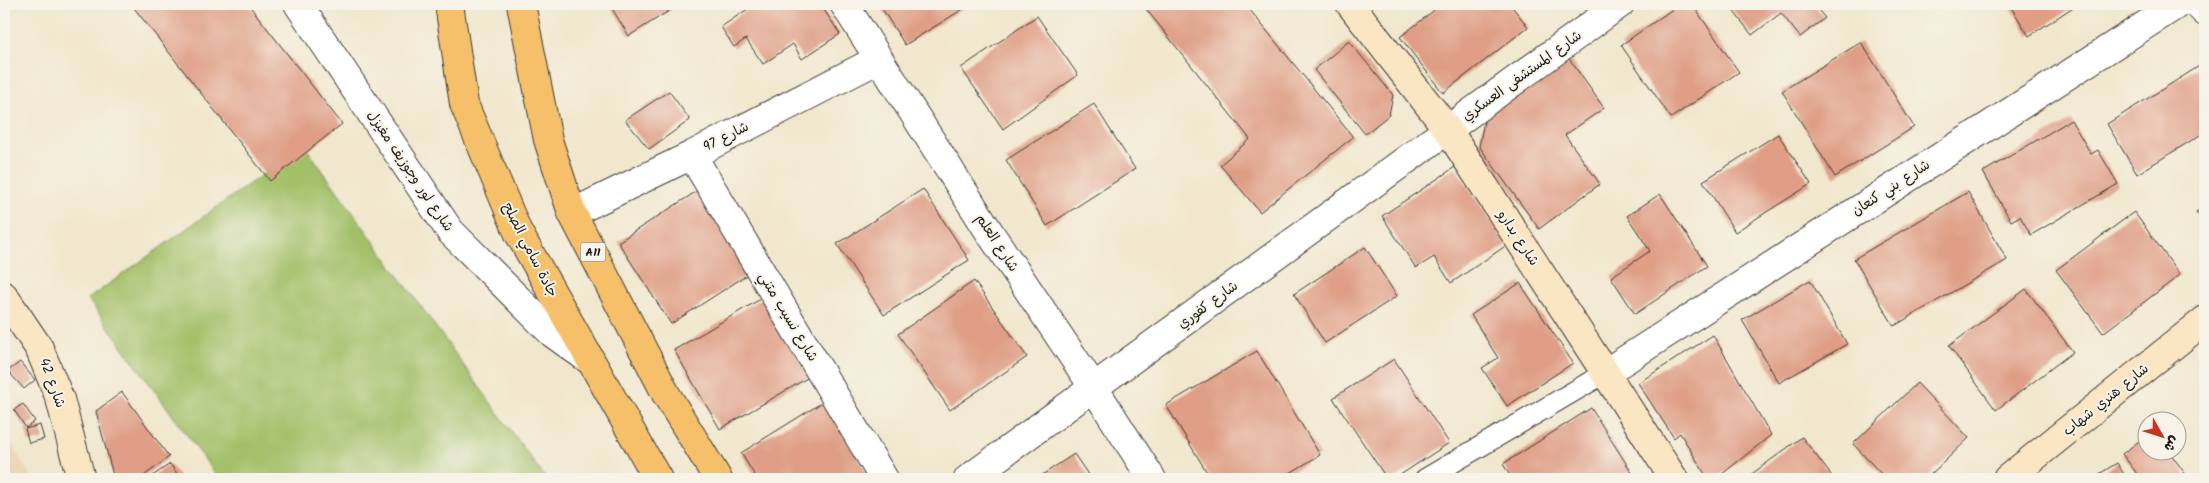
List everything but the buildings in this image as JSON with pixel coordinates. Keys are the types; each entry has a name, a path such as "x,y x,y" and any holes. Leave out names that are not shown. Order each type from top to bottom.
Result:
{"highway":[{"name":"جادة سامي الصلح","path":"449,4 464,104 518,232 588,359 658,479"},
{"name":"A11","path":"521,4 548,140 572,213 666,394 718,479"}],"street":[{"name":"شارع لور وجوزيف مغيزل","path":"298,4 450,231 552,333 588,359"},
{"name":"شارع العلم","path":"844,4 990,233 1094,388 1152,479"},
{"name":"شارع بدارو","path":"1350,4 1448,130 1674,479"},
{"name":"شارع المستشفى العسكري","path":"1448,130 1620,4"},
{"name":"شارع بني كنعان","path":"1605,373 2178,4"},
{"path":"2197,4 2205,12"},
{"name":"شارع 97","path":"572,213 692,155 879,59"},
{"name":"شارع كفوري","path":"968,479 1448,130"},
{"name":"شارع نسيب متني","path":"692,155 884,479"},
{"name":"شارع 42","path":"4,296 39,348 60,399 80,479"},
{"name":"شارع هنري شهاب","path":"2007,479 2205,320"}],"lane":[{"path":"1425,479 1605,373"}],"shaded area":[{"path":"4,431 32,479 4,479"}],"green space":[{"path":"304,145 546,479 219,479 88,299"}]}
